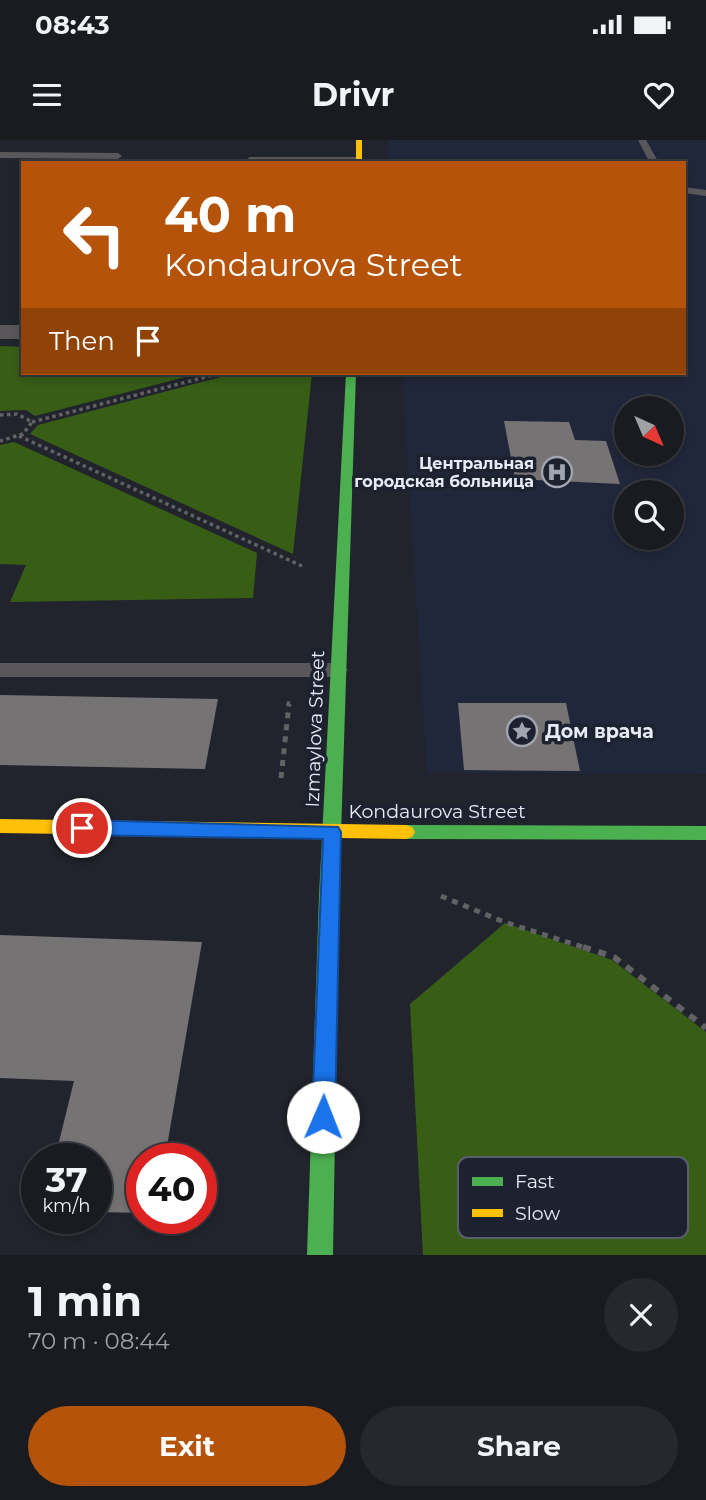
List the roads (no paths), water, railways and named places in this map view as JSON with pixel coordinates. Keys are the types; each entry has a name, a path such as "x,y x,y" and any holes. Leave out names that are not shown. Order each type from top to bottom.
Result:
{"street":[{"path":"359,140 359,161"},
{"path":"0,332 21,332"},
{"name":"Izmaylova Street","path":"320,1255 332,832 351,375"},
{"name":"Kondaurova Street","path":"0,826 332,832 706,833"}],"lane":[{"path":"642,140 654,161"},
{"path":"2,151 118,156"},
{"path":"249,159 359,161"},
{"path":"686,190 706,193"},
{"path":"0,670 338,670"}],"place":[{"name":"Центральная городская больница","path":"557,472"},
{"name":"Дом врача","path":"522,731"}]}
